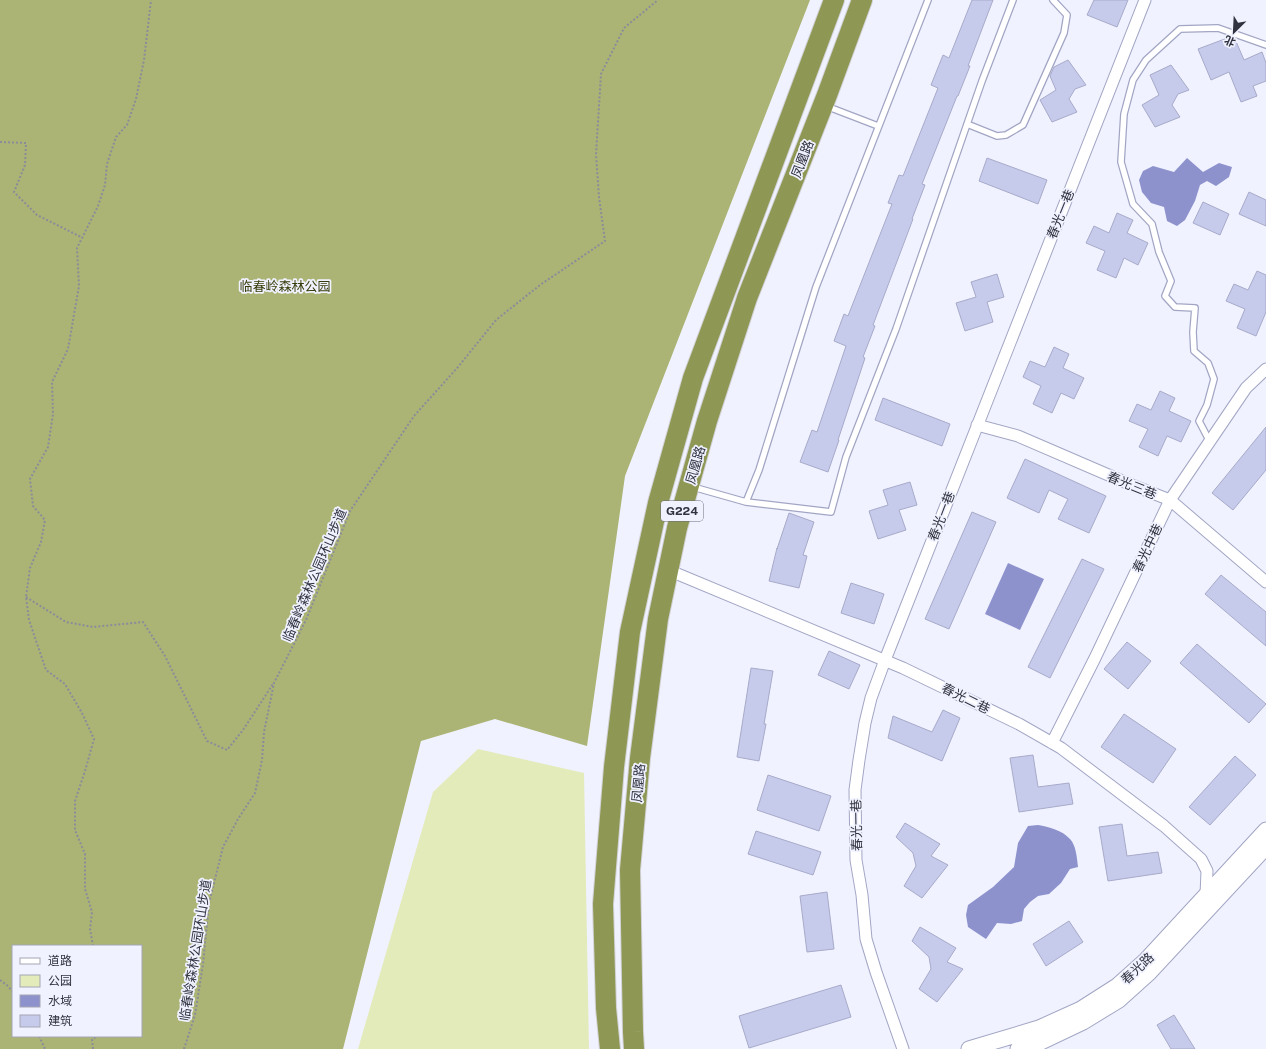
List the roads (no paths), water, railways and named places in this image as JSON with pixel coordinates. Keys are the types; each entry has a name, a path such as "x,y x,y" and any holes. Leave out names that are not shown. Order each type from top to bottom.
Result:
{"highway":[{"name":"凤凰路","path":"610,1049 606,1008 603,904 614,766 632,625 658,504 693,378 834,0"},
{"name":"凤凰路","path":"634,1049 630,870 640,758 658,619 677,528 707,421 748,298 862,0"}],"main road":[{"name":"春光路","path":"969,1049 1039,1028 1081,1009 1117,986 1146,960 1266,830"},
{"name":"春光路","path":"1018,1049 1041,1042 1083,1022 1119,1000 1149,973 1266,847"}],"street":[{"name":"春光一巷","path":"903,1049 866,939 862,895 856,860 855,790 866,717 871,698 885,660 1145,0"},
{"name":"春光中巷","path":"1052,743 1095,658 1170,500 1246,388 1266,369"},
{"name":"春光三巷","path":"977,425 1018,436 1170,500 1266,582"},
{"name":"春光二巷","path":"668,570 885,660 1019,724 1061,748 1164,826 1201,859 1207,871 1206,895"}],"lane":[{"path":"746,502 759,470 816,287 928,0"},
{"path":"689,486 746,502 830,512 846,457 896,329 967,124 1013,0"},
{"path":"967,124 997,136 1006,136 1023,125 1064,33 1067,15 1053,0"},
{"path":"1210,442 1199,421 1207,405 1214,378 1208,363 1194,351 1193,332 1195,308 1175,307 1164,296 1170,281 1159,252 1152,224 1133,204 1121,162 1124,114 1132,80 1146,60 1180,29 1218,28 1266,45"},
{"path":"823,105 878,126"}],"water":[{"path":"1187,158 1203,172 1219,163 1232,167 1229,177 1216,186 1207,181 1200,185 1195,201 1185,220 1177,226 1167,221 1164,207 1151,203 1142,192 1139,180 1143,171 1153,166 1174,172"},
{"path":"1008,563 1044,579 1020,630 985,614"},
{"path":"1038,825 1059,831 1070,839 1075,848 1078,867 1070,869 1061,883 1049,894 1038,896 1030,902 1024,909 1022,921 1011,924 997,923 986,939 968,927 966,915 968,905 993,887 1014,867 1018,843 1028,826"}],"park label":[{"name":"临春岭森林公园","path":"285,286"}]}
